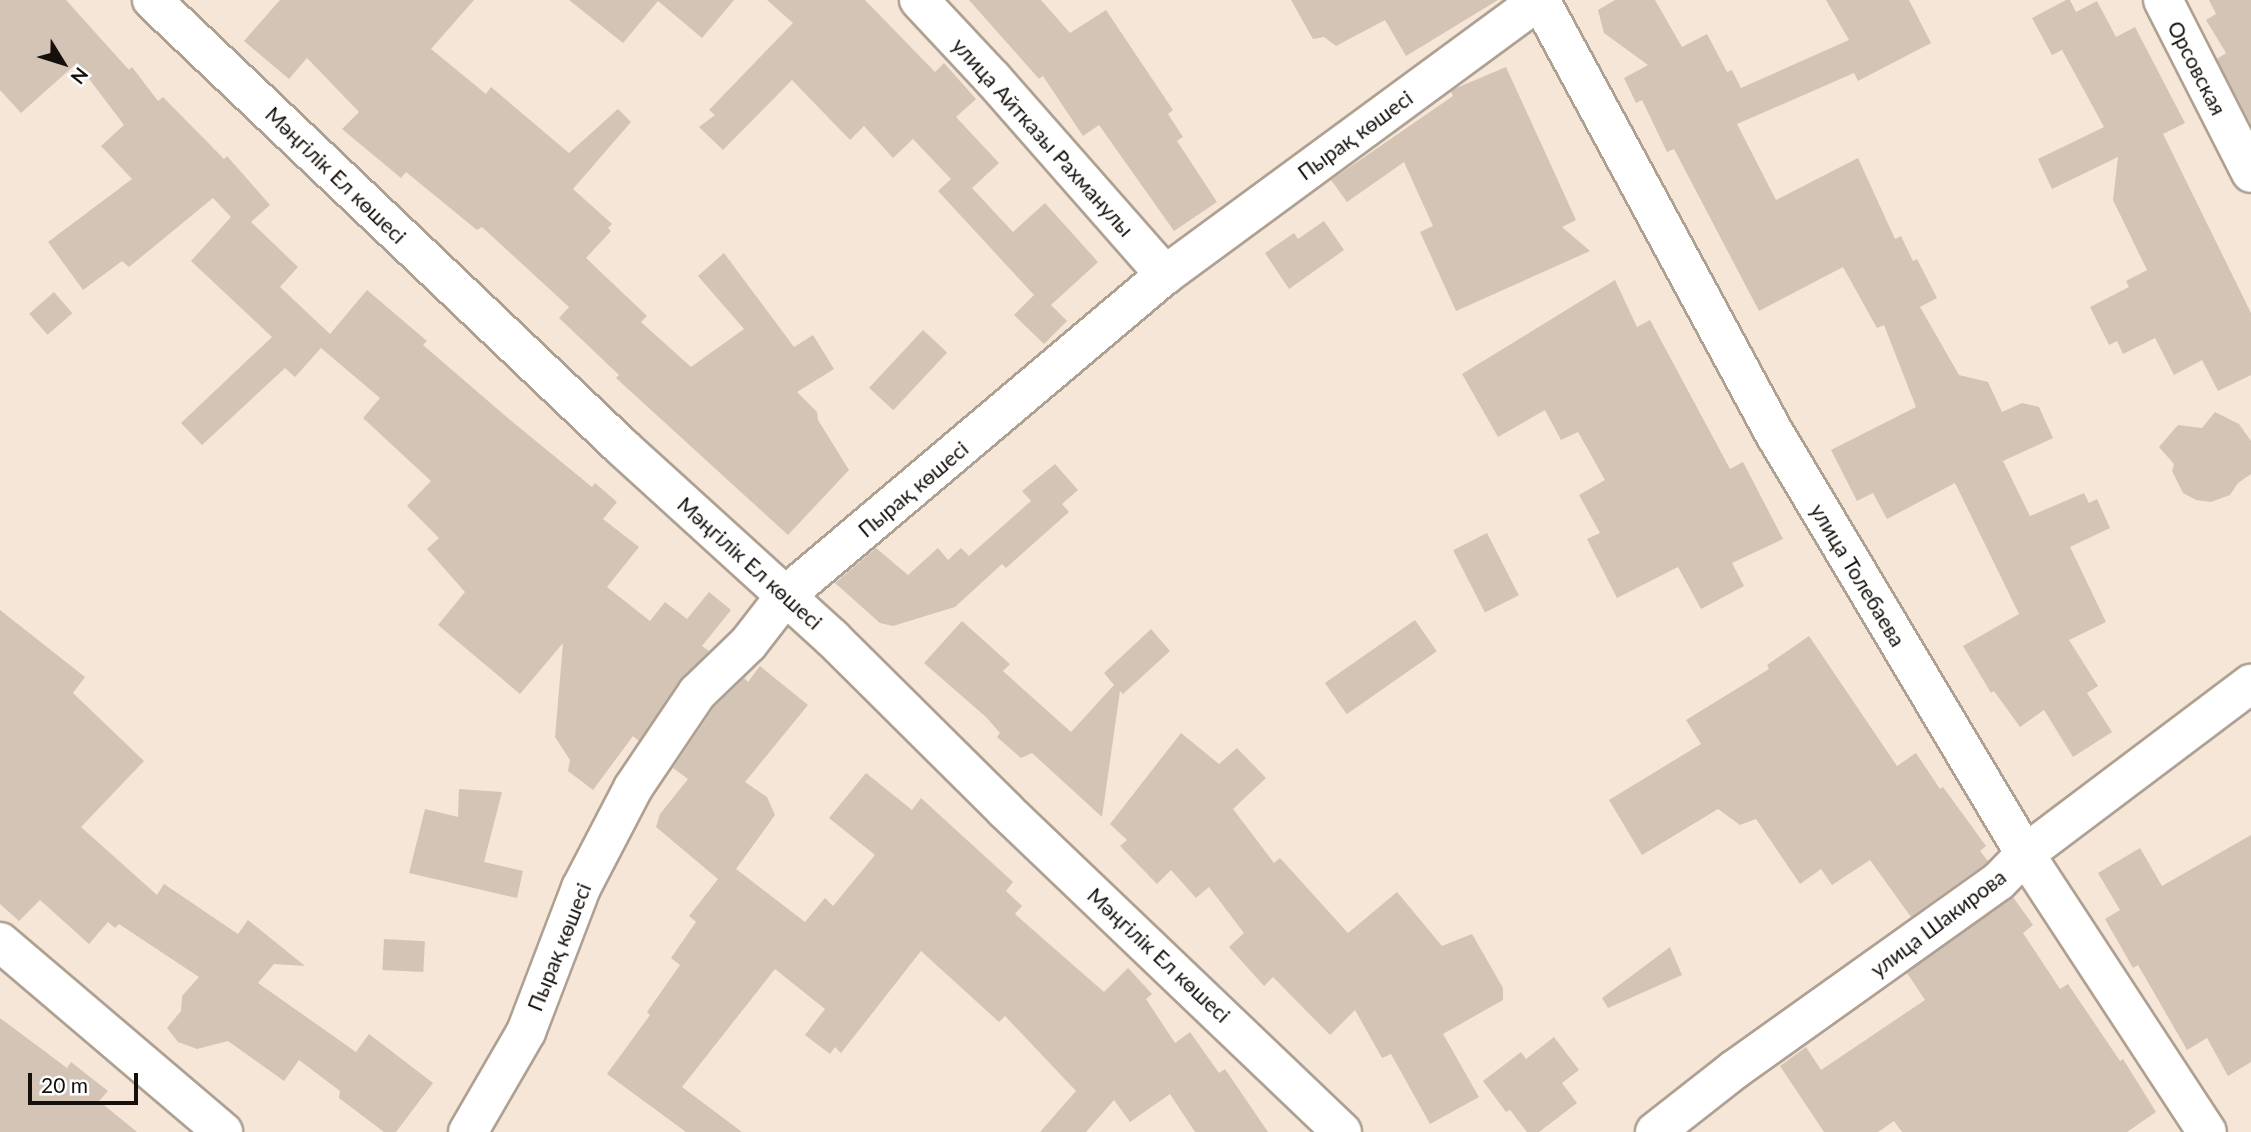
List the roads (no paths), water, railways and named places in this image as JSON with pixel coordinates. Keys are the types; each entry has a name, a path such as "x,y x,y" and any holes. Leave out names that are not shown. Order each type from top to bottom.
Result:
{"street":[{"name":"Мәңгілік Ел көшесі","path":"152,0 593,419 786,595 1342,1132"},
{"name":"улица Айтказы Рахманулы","path":"919,0 993,79 1165,275"},
{"name":"Пырақ көшесі","path":"468,1132 526,1032 581,888 633,788 696,693 748,644 786,595 1165,275 1540,0"},
{"name":"улица Толебаева","path":"1540,0 1776,436 2025,854 2207,1132"},
{"name":"Орсовская","path":"2163,0 2251,173"},
{"name":"улица Шакирова","path":"1655,1132 1734,1070 1999,881 2025,854 2251,684"},
{"path":"0,942 223,1132"}]}
